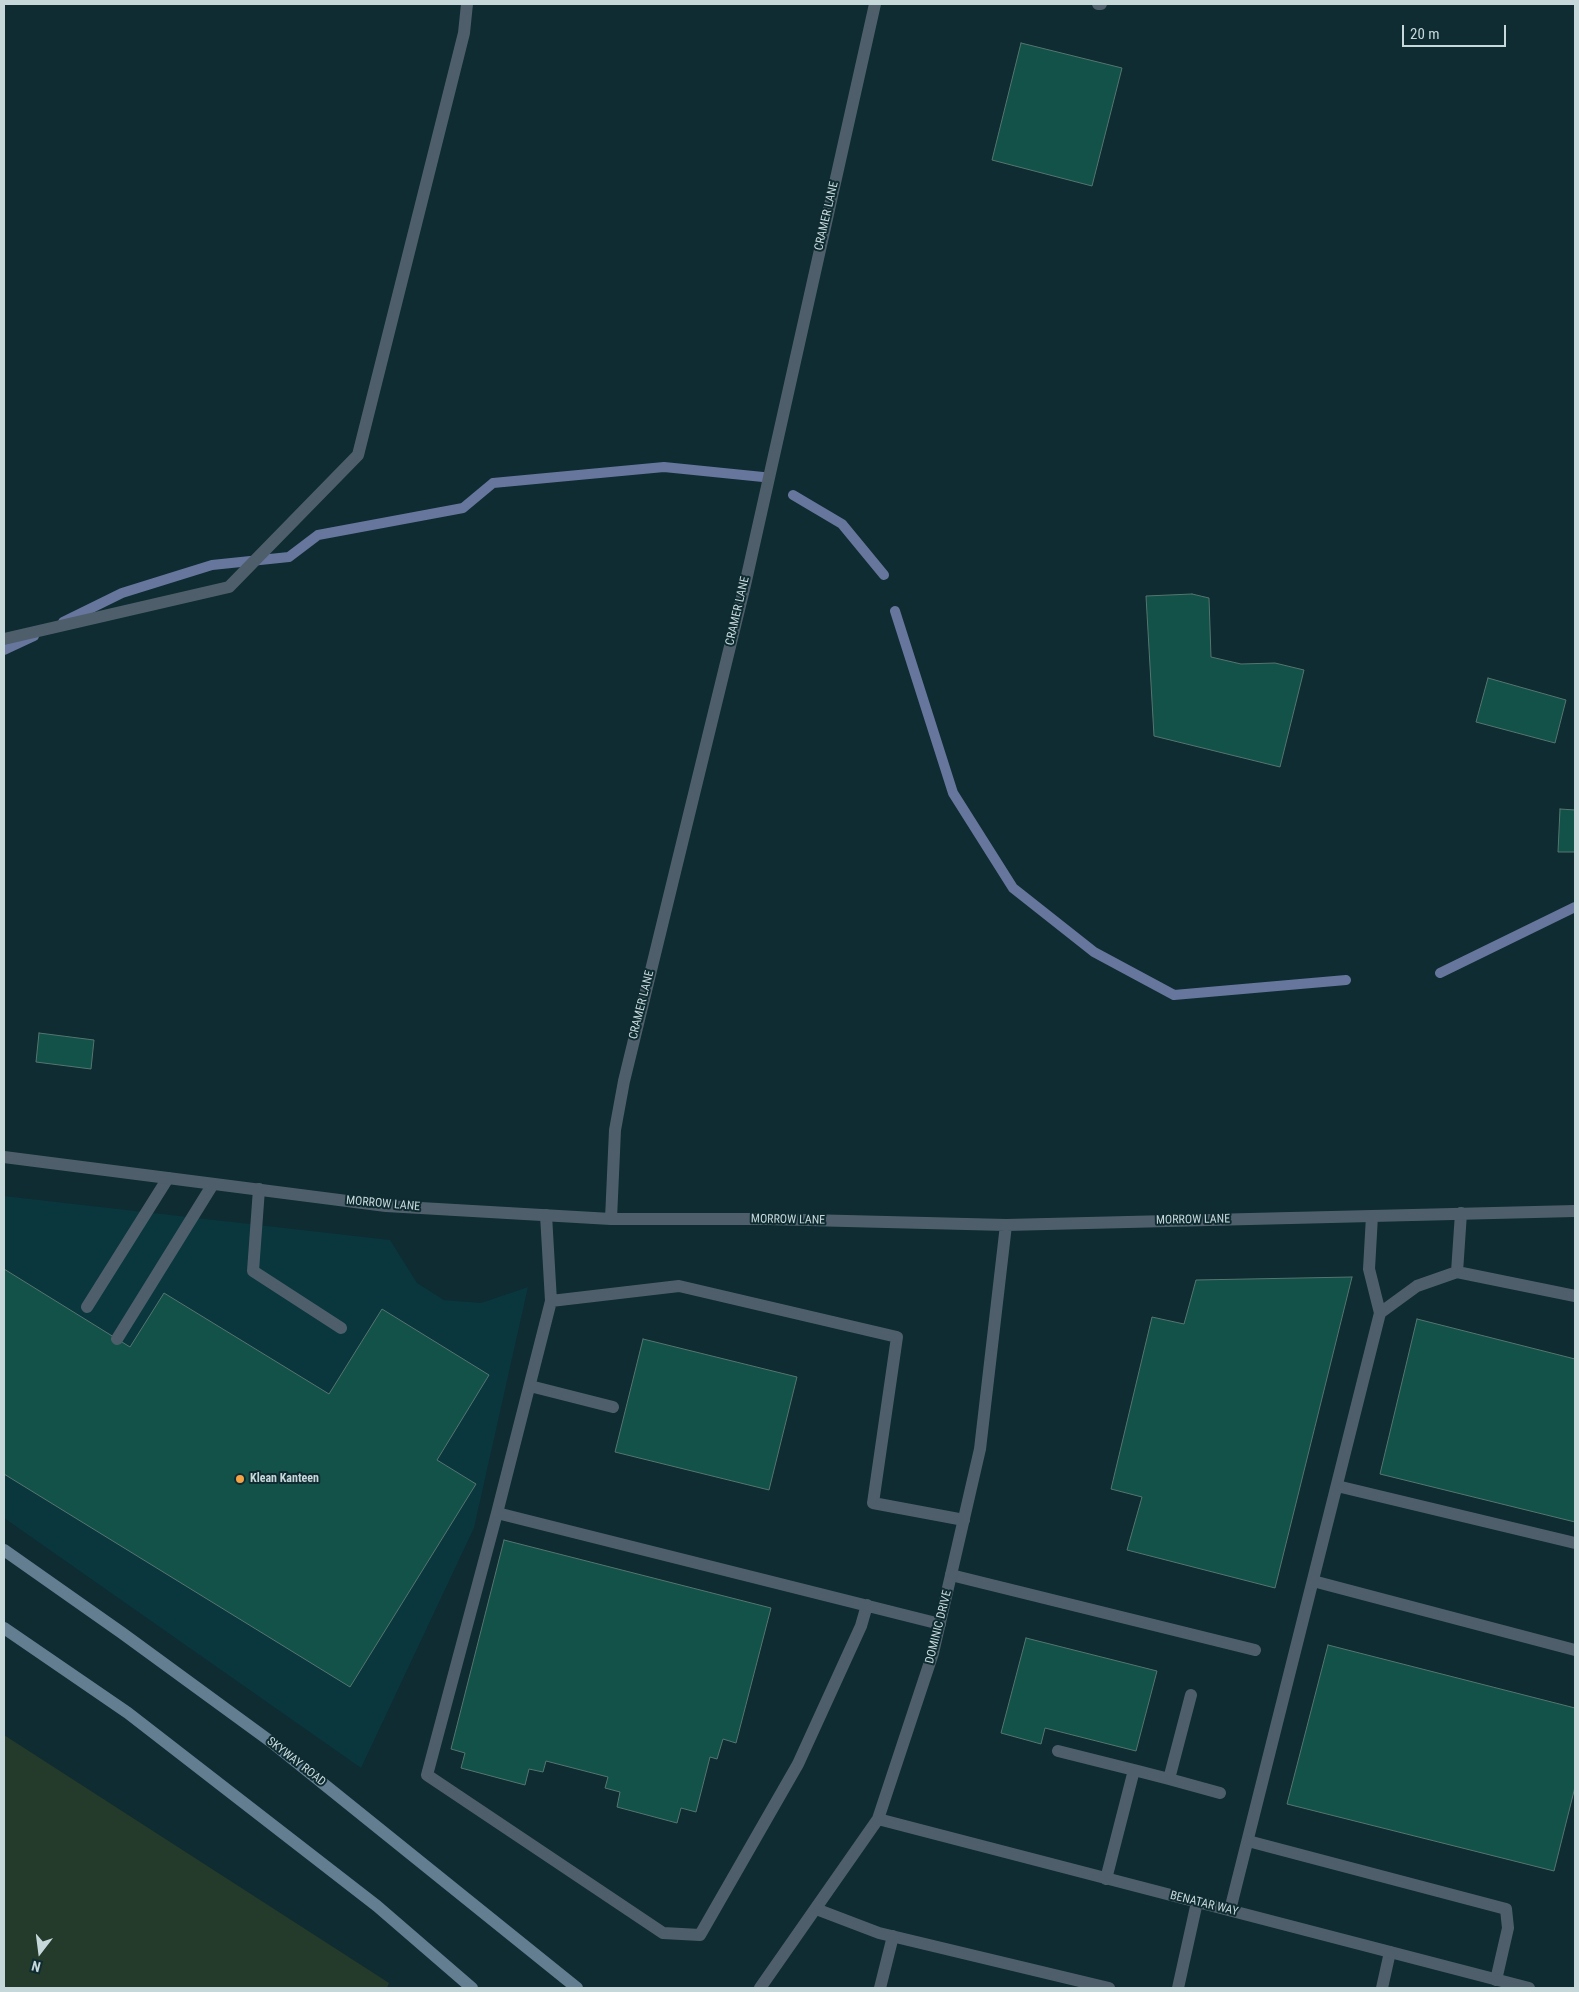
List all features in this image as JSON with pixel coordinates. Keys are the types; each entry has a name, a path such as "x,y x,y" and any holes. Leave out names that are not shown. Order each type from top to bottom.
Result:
{"main road":[{"name":"SKYWAY ROAD","path":"4,1550 274,1744 577,1988"},
{"path":"4,1628 128,1713 377,1906 472,1988"}],"street":[{"path":"4,639 229,588 358,455 464,33 467,4"},
{"name":"CRAMER LANE","path":"611,1219 615,1130 624,1081 745,585 875,4"},
{"name":"MORROW LANE","path":"4,1157 386,1206 611,1219 767,1219 1006,1225 1575,1210"},
{"path":"87,1307 168,1178"},
{"path":"117,1339 214,1184"},
{"path":"259,1190 253,1271 341,1328"},
{"path":"1457,1272 1460,1213"},
{"path":"546,1215 552,1301 427,1775 663,1933 700,1935 798,1764 861,1626 867,1605"},
{"path":"1230,1910 1380,1313 1369,1268 1372,1216"},
{"name":"DOMINIC DRIVE","path":"760,1988 878,1819 933,1653 980,1450 1006,1225"},
{"path":"1380,1313 1417,1286 1457,1272 1575,1296"},
{"path":"552,1301 679,1286 897,1337 873,1503 964,1520"},
{"path":"530,1386 613,1407"},
{"path":"1337,1486 1575,1543"},
{"path":"497,1513 940,1624"},
{"path":"951,1575 1255,1650"},
{"path":"1313,1581 1575,1650"},
{"path":"1169,1779 1190,1695"},
{"path":"1058,1751 1220,1793"},
{"path":"1106,1878 1134,1770"},
{"name":"BENATAR WAY","path":"878,1819 1525,1988"},
{"path":"1248,1841 1506,1909 1508,1928 1496,1980"},
{"path":"1178,1988 1197,1902"},
{"path":"816,1909 880,1933 1109,1988"},
{"path":"880,1988 893,1936"},
{"path":"1382,1988 1390,1952"}],"shaded area":[{"path":"4,1196 390,1240 417,1283 444,1300 481,1303 528,1287 474,1528 361,1768 4,1518"}],"green space":[{"path":"4,1735 389,1983 387,1988 4,1988"}],"building":[{"path":"1021,43 1122,68 1092,186 992,160"},
{"path":"1192,594 1209,598 1211,657 1241,664 1275,663 1304,670 1280,767 1154,736 1146,596"},
{"path":"1488,678 1566,700 1555,743 1476,722"},
{"path":"1560,809 1575,810 1575,852 1558,852"},
{"path":"39,1033 94,1040 91,1069 36,1062"},
{"name":"Klean Kanteen","path":"4,1269 130,1347 164,1293 329,1394 382,1309 489,1375 437,1460 476,1484 350,1687 4,1474"},
{"path":"1352,1277 1275,1588 1127,1550 1142,1497 1111,1489 1152,1317 1184,1324 1196,1280"},
{"path":"1417,1319 1575,1359 1575,1522 1380,1474"},
{"path":"643,1339 797,1377 769,1490 615,1452"},
{"path":"504,1540 771,1608 736,1743 723,1739 717,1759 710,1757 696,1812 681,1808 677,1823 617,1807 620,1792 605,1788 608,1777 546,1761 543,1772 529,1769 525,1785 461,1768 465,1753 451,1749"},
{"path":"1026,1638 1157,1671 1136,1751 1045,1728 1041,1744 1001,1733"},
{"path":"1328,1645 1575,1708 1575,1787 1554,1871 1287,1804"}],"waterway":[{"path":"63,622 122,593 212,565 289,557 318,535 463,508 493,483 664,467 763,477"},
{"path":"793,495 842,524 884,575"},
{"path":"895,611 953,793 1013,888 1094,952 1174,995 1346,980"},
{"path":"4,650 34,636"},
{"path":"1440,973 1575,907"}],"place":[{"name":"Klean Kanteen","path":"240,1479"}]}
